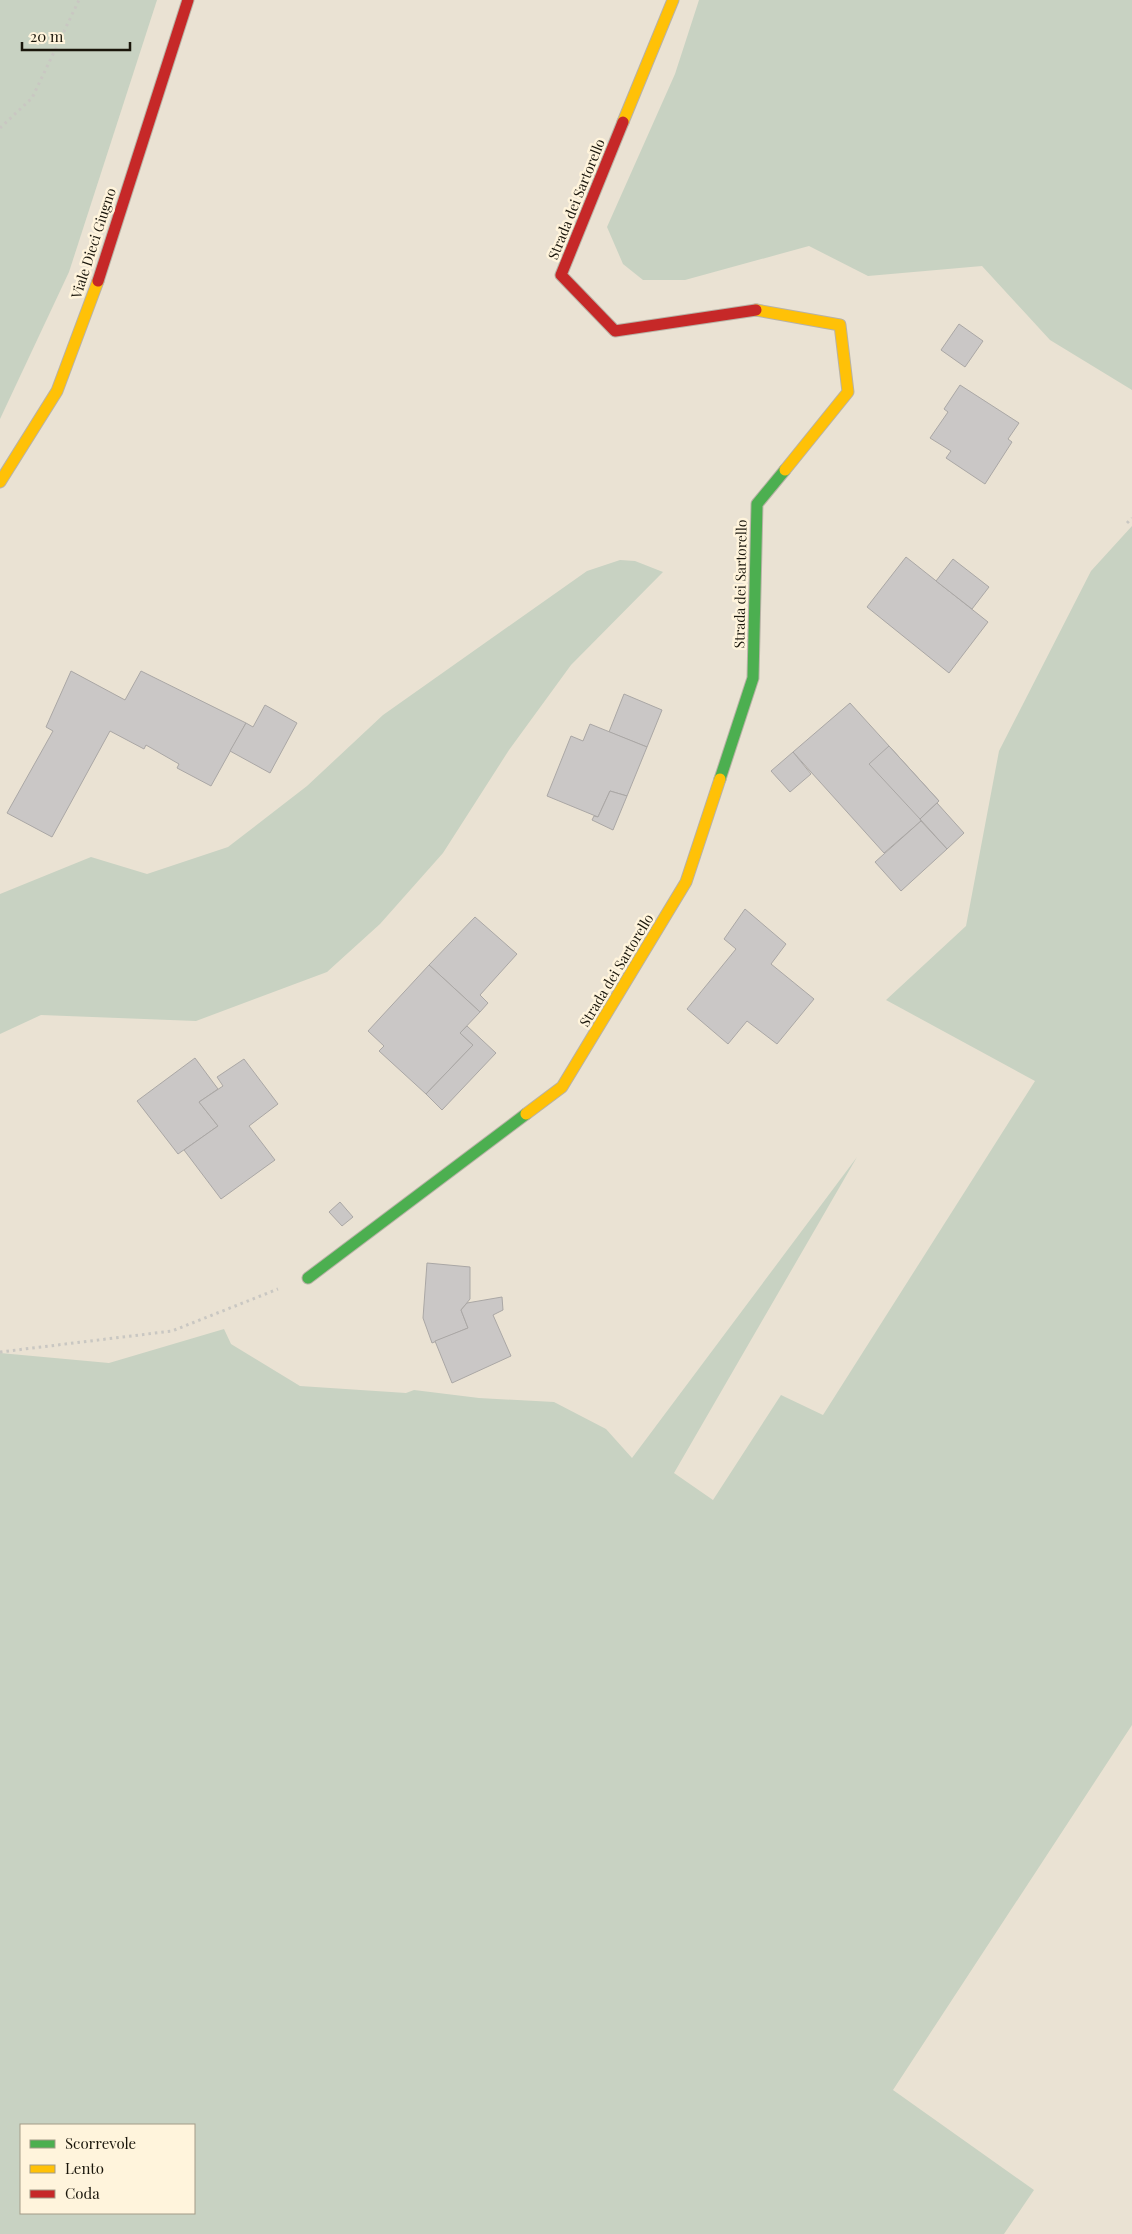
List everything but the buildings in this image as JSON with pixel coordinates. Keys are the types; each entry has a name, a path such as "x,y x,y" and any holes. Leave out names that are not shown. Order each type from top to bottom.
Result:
{"street":[{"name":"Viale Dieci Giugno","path":"0,482 57,391 95,289 188,0"},
{"name":"Strada dei Sartorello","path":"308,1278 562,1086 572,1070 686,882 754,678 757,504 848,392 840,325 752,309 615,331 561,275 673,0"}],"path":[{"path":"0,128 32,98 79,0"},
{"path":"1127,523 1132,518"},
{"path":"0,1352 172,1331 308,1278"}],"green space":[{"path":"0,0 157,0 69,272 0,419"},
{"path":"699,0 1132,0 1132,390 1050,340 982,266 868,276 809,246 685,280 643,280 623,264 607,227 675,74"},
{"path":"1132,526 1132,1725 893,2090 1034,2190 1004,2234 0,2234 0,1353 109,1363 224,1329 231,1344 300,1386 406,1393 414,1390 479,1398 554,1402 606,1429 632,1458 857,1157 674,1473 713,1500 781,1395 823,1415 1035,1081 886,1000 966,926 999,751 1091,571"},
{"path":"620,560 635,561 663,572 571,665 509,750 443,853 380,924 327,972 196,1021 41,1015 0,1034 0,894 91,857 147,874 228,847 307,786 383,715 587,571"}],"traffic: fast":[{"path":"720,779 753,678 757,504 785,470"},
{"path":"308,1278 526,1114"}],"traffic: slow":[{"path":"623,122 673,0"},
{"path":"0,482 57,391 98,281"},
{"path":"756,310 840,325 848,392 785,470"},
{"path":"526,1114 562,1087 686,882 720,779"}],"traffic: jam":[{"path":"98,281 188,0"},
{"path":"623,122 561,275 615,331 756,310"}]}
